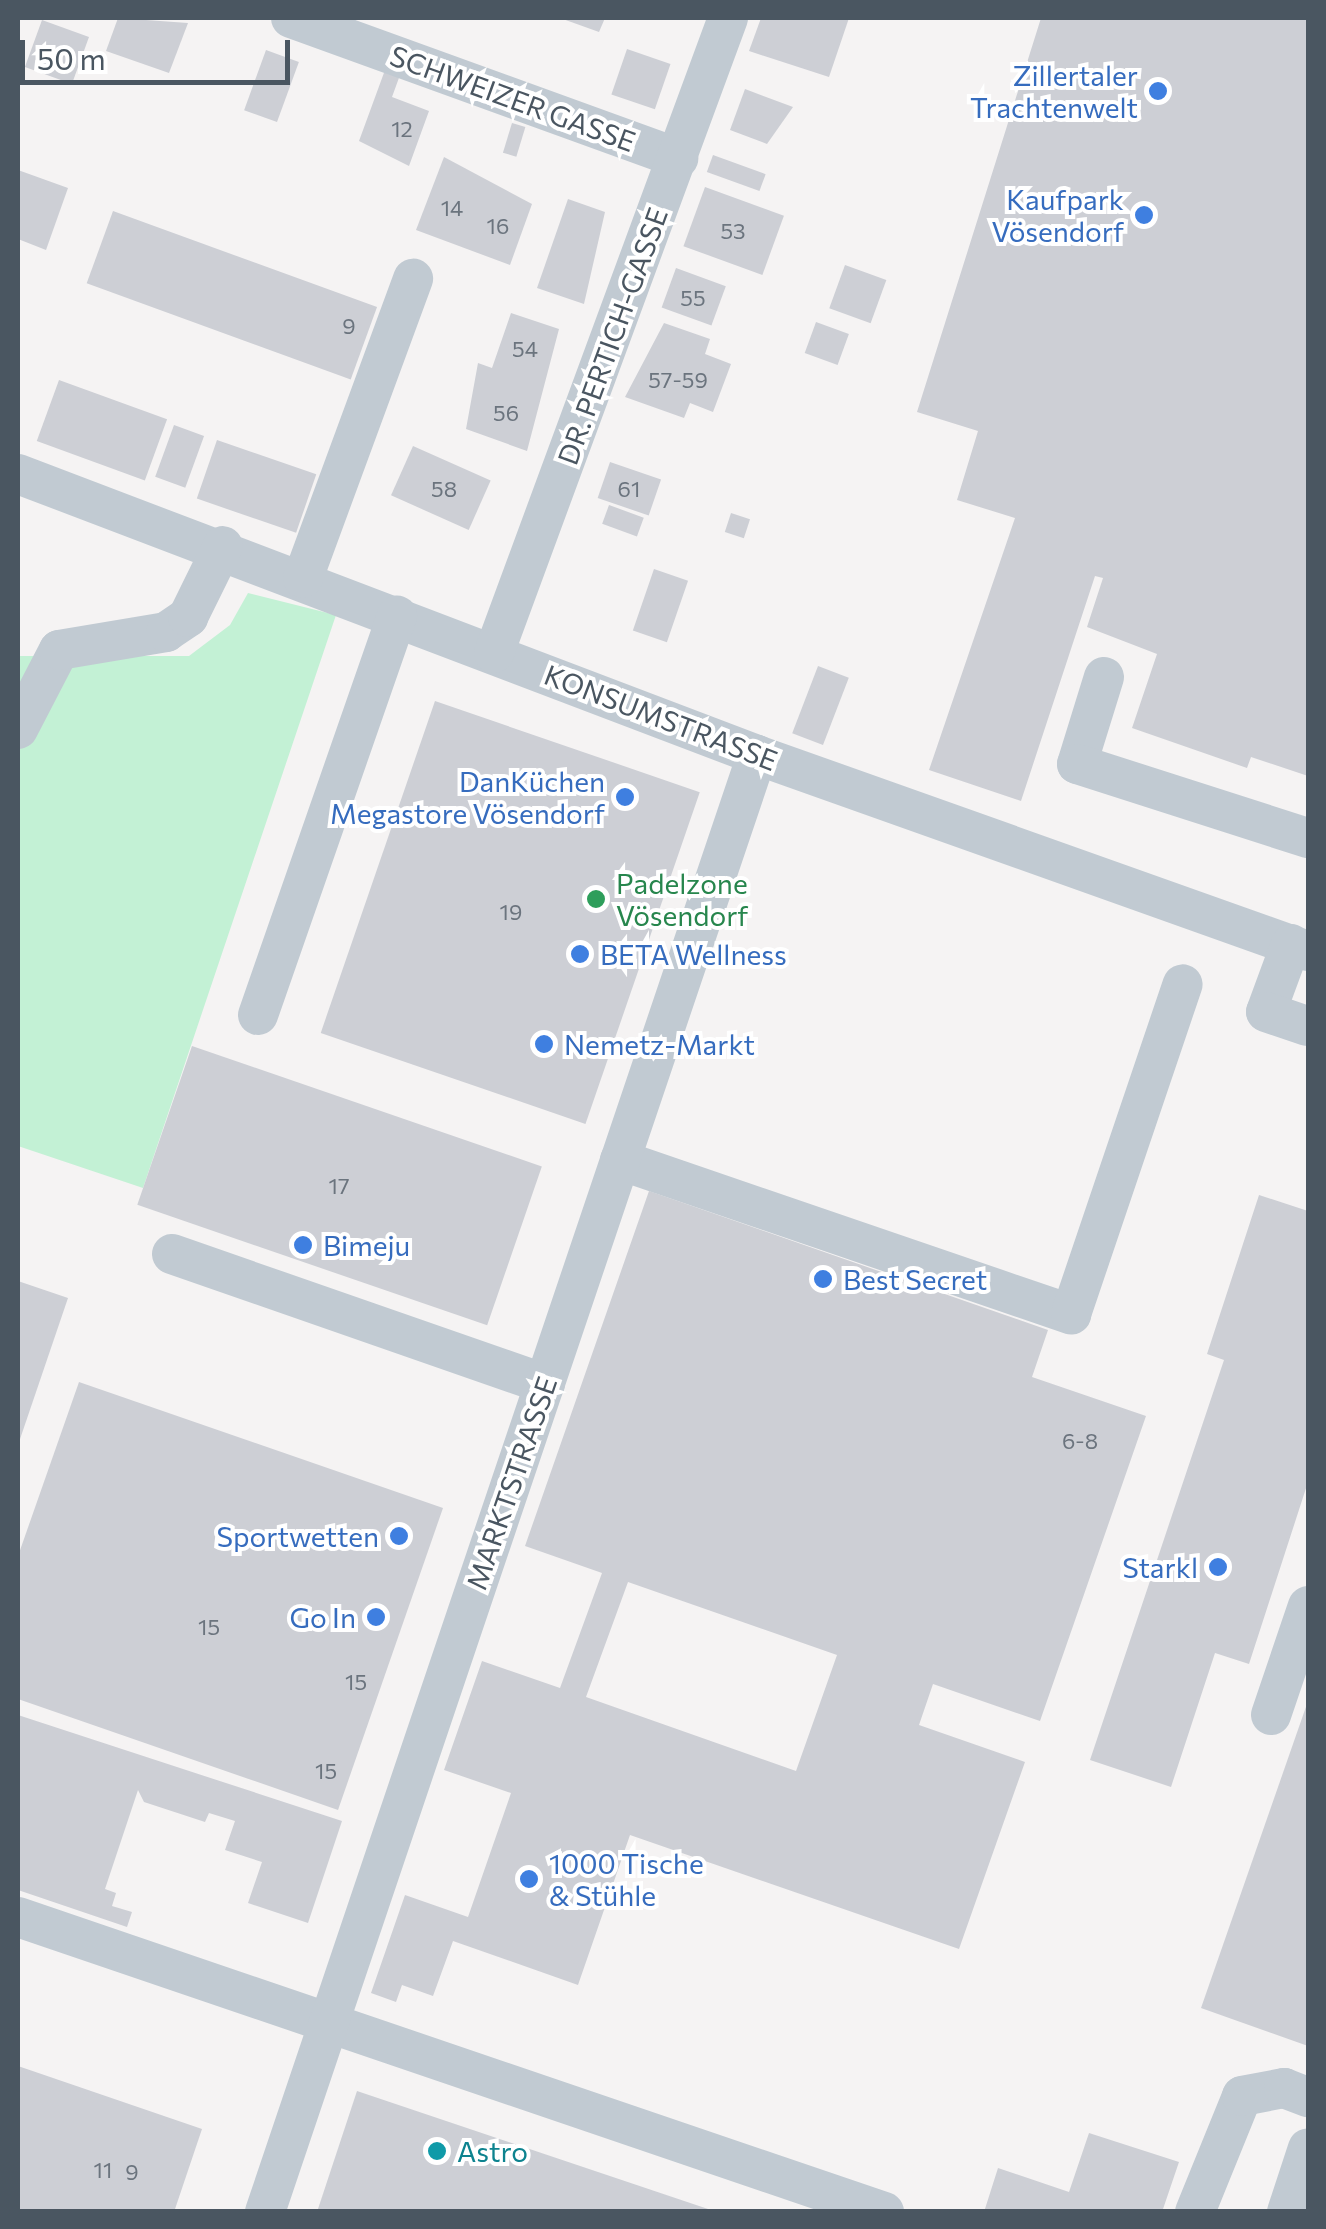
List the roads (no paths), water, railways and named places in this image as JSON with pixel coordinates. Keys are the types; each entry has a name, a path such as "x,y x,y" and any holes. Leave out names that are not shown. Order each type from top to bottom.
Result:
{"street":[{"name":"SCHWEIZER GASSE","path":"291,18 678,158"},
{"name":"DR. PERTICH-GASSE","path":"494,653 728,18"},
{"path":"304,578 412,279"},
{"name":"KONSUMSTRASSE","path":"18,474 223,546 757,754 1300,947"},
{"path":"18,729 59,650 166,632 188,617 223,546"},
{"path":"258,1016 396,615"},
{"path":"1104,677 1077,764 1308,838"},
{"name":"MARKTSTRASSE","path":"265,2212 757,754"},
{"path":"1300,947 1266,1012 1307,1026"},
{"path":"620,1160 1071,1314 1183,984"},
{"path":"172,1254 545,1384"},
{"path":"1272,1716 1308,1606"},
{"path":"18,1916 884,2212"},
{"path":"1195,2212 1242,2096 1284,2088 1308,2097"},
{"path":"1287,2212 1308,2148"}],"place":[{"name":"Zillertaler Trachtenwelt","path":"1158,91"},
{"name":"Kaufpark Vösendorf","path":"1144,215"},
{"name":"DanKüchen Megastore Vösendorf","path":"625,797"},
{"name":"Padelzone Vösendorf","path":"596,899"},
{"name":"BETA Wellness","path":"580,954"},
{"name":"Nemetz-Markt","path":"544,1044"},
{"name":"Bimeju","path":"303,1245"},
{"name":"Best Secret","path":"823,1279"},
{"name":"Sportwetten","path":"399,1536"},
{"name":"Starkl","path":"1218,1567"},
{"name":"Go In","path":"376,1617"},
{"name":"1000 Tische & Stühle","path":"529,1879"},
{"name":"Astro","path":"437,2151"}]}
